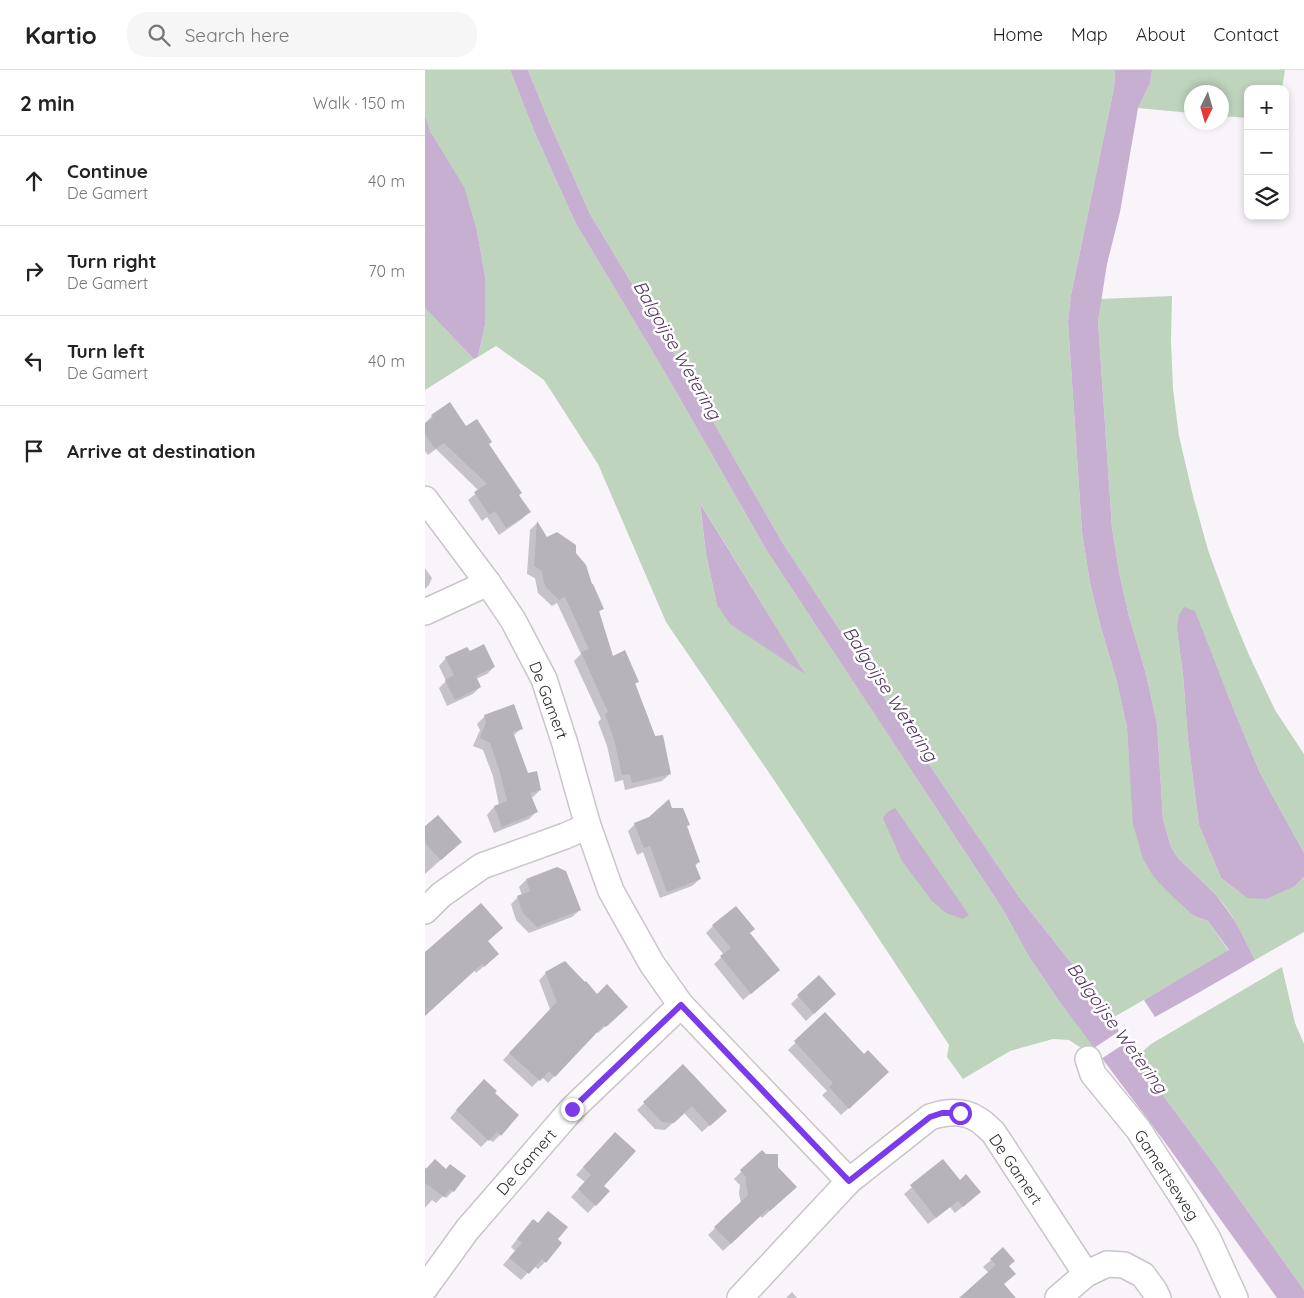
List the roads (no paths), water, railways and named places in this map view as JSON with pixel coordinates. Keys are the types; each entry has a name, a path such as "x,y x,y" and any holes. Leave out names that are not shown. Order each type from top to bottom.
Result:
{"street":[{"name":"De Gamert","path":"425,499 488,583 513,620 544,679 588,826 611,891 652,964 681,1005 849,1181"},
{"path":"425,612 488,583"},
{"path":"425,912 441,895 482,866 588,826"},
{"name":"De Gamert","path":"425,1288 467,1230 572,1109 681,1005"},
{"name":"Gamertseweg","path":"1088,1059 1093,1074 1138,1130 1188,1206 1207,1239 1235,1298"},
{"name":"De Gamert","path":"740,1298 849,1181 930,1117 942,1113 960,1113 977,1118 993,1132 1086,1274"},
{"path":"1058,1298 1086,1274 1107,1264 1124,1265 1143,1275 1158,1298"}],"water":[{"name":"Balgoijse Wetering","path":"510,70 528,70 590,214 682,367 782,542 903,726 1019,897 1114,1017 1121,1039 1217,1168 1304,1290 1304,1298 1277,1298 1164,1141 1059,1001 1028,955 1002,908 767,551 667,376 575,222 534,131"},
{"path":"1115,70 1152,70 1150,84 1138,108 1120,212 1107,264 1098,321 1112,528 1120,577 1146,674 1157,724 1163,819 1171,847 1178,858 1216,895 1226,908 1238,926 1255,960 1155,1017 1144,1000 1229,950 1208,921 1194,916 1167,891 1154,877 1143,859 1133,824 1127,728 1117,682 1090,583 1082,532 1068,321 1071,295 1114,88"},
{"path":"425,115 431,133 464,187 477,231 485,276 485,325 478,357 474,359 425,308"},
{"path":"700,503 805,674 730,624 717,605 706,554"},
{"path":"1184,607 1195,611 1260,773 1304,853 1304,877 1295,886 1266,899 1247,898 1221,878 1199,825 1177,630 1179,615"},
{"path":"895,808 969,915 963,919 946,913 932,901 902,861 883,818 889,811"}]}
